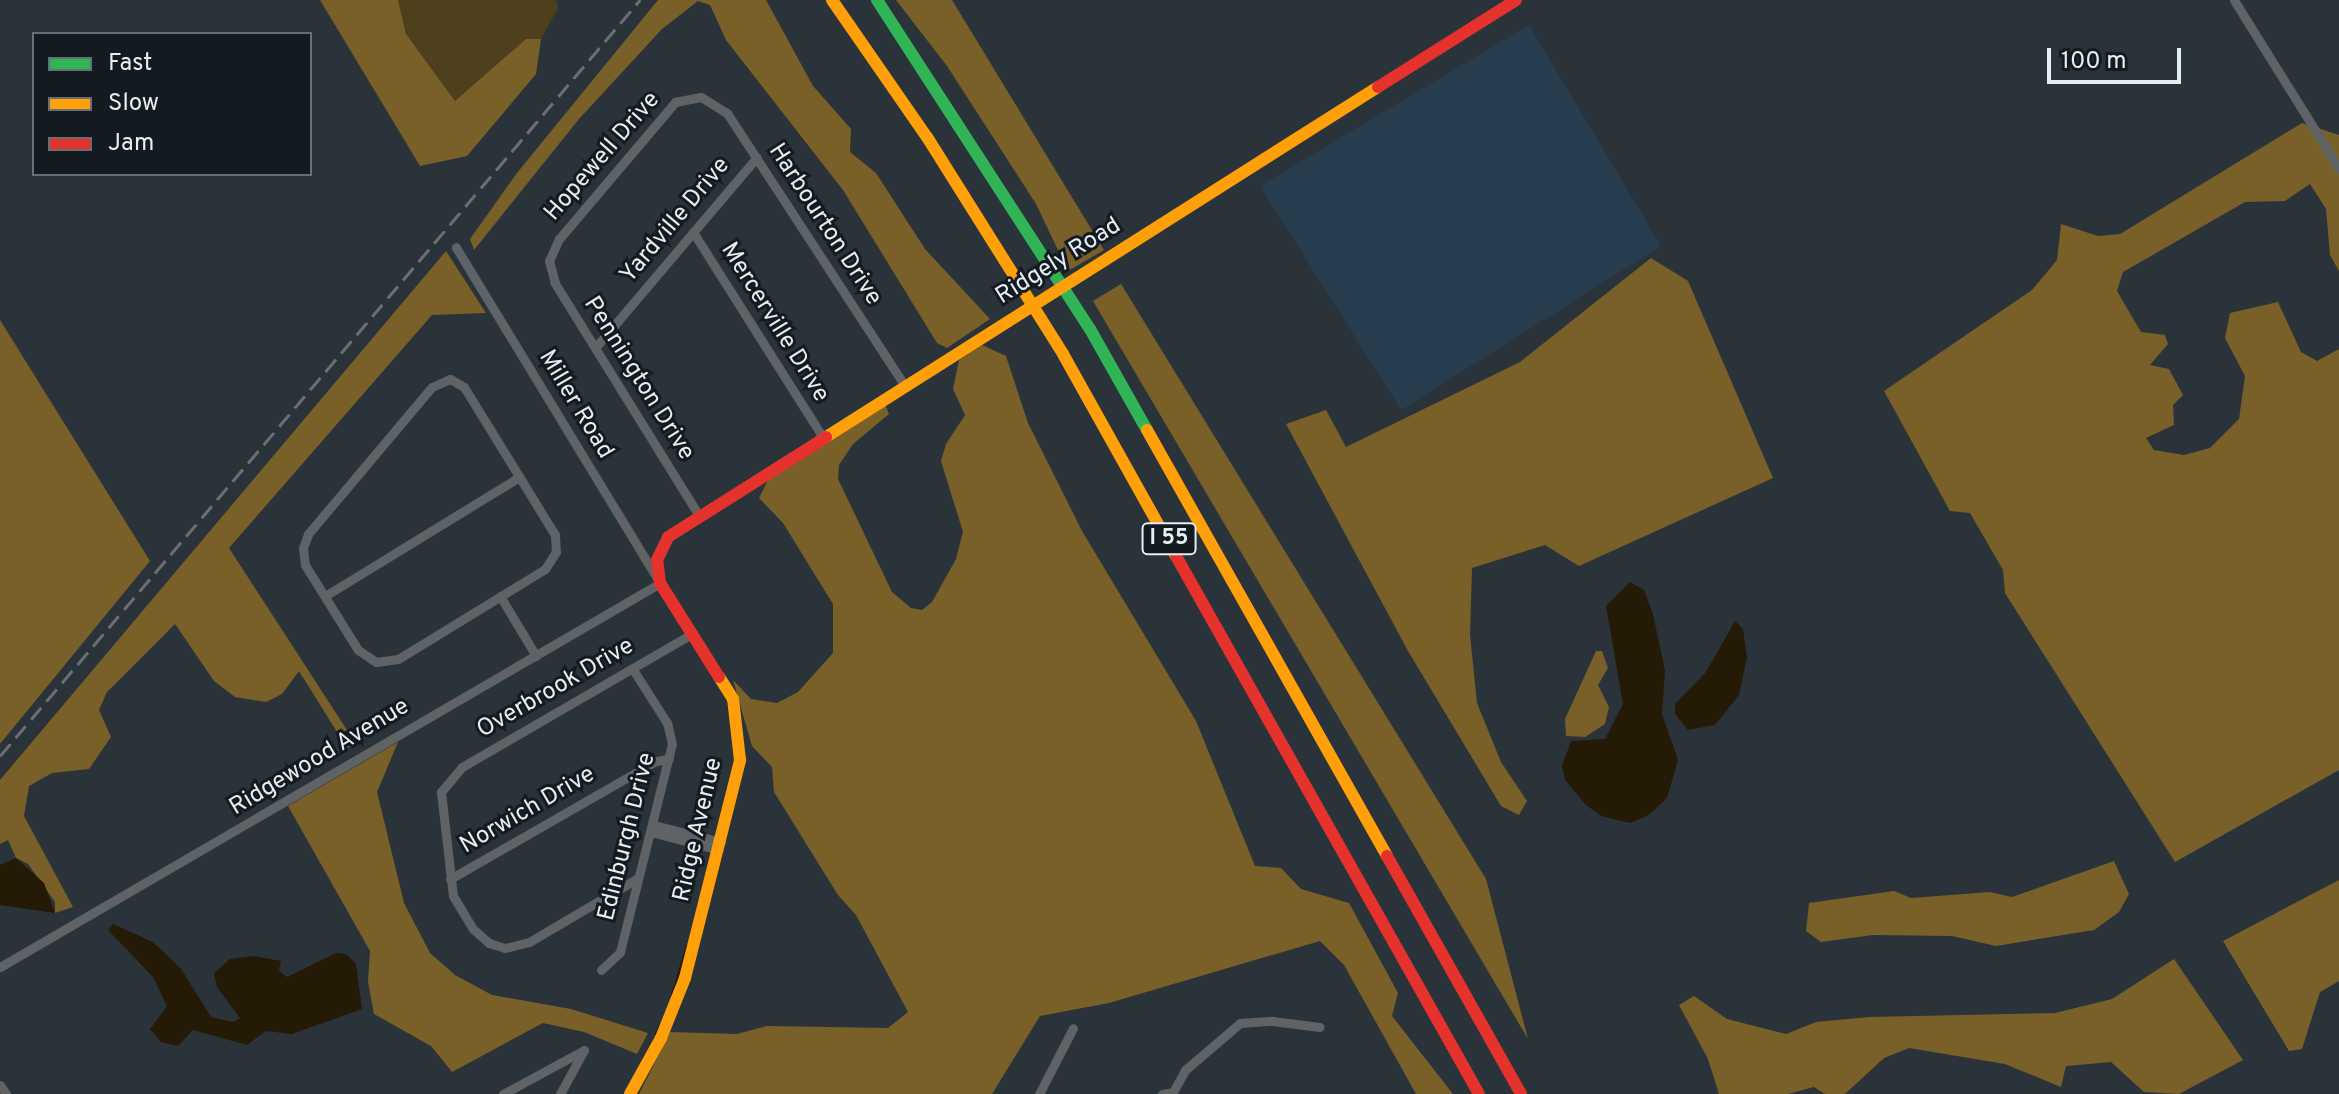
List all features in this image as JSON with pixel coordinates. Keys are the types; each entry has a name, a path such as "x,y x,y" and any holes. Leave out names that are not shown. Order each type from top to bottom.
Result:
{"main road":[{"name":"I 55","path":"832,0 927,137 1063,354 1479,1094"},
{"name":"I 55","path":"877,0 1090,329 1521,1094"},
{"name":"Ridgely Road","path":"660,583 657,560 662,545 698,514 1516,0"},
{"name":"Ridge Avenue","path":"630,1094 671,1017 720,846 740,760 740,730 733,699 660,583"}],"street":[{"path":"2234,0 2339,169"},
{"name":"Hopewell Drive","path":"549,261 559,239 665,109 687,97 701,97"},
{"name":"Harbourton Drive","path":"701,97 721,106 757,157 904,385"},
{"name":"Yardville Drive","path":"595,348 757,157"},
{"name":"Mercerville Drive","path":"693,232 822,436"},
{"name":"Miller Road","path":"456,247 660,583"},
{"name":"Pennington Drive","path":"549,261 555,283 698,514"},
{"path":"449,376 464,387 519,477 555,535 560,553 545,569 384,663 363,656 305,565 305,540 432,387 449,376"},
{"path":"325,596 519,477"},
{"name":"Ridgewood Avenue","path":"0,967 660,583"},
{"path":"500,596 536,656"},
{"name":"Overbrook Drive","path":"450,879 440,811 444,786 462,767 693,633"},
{"name":"Edinburgh Drive","path":"601,970 620,952 669,759 667,723 632,668"},
{"name":"Norwich Drive","path":"450,879 656,761 669,759"},
{"path":"652,828 720,846"},
{"path":"450,879 473,929 505,948 529,942 638,878"},
{"path":"1162,1094 1175,1093 1185,1070 1240,1023 1272,1021 1320,1027"},
{"path":"1039,1094 1073,1028"},
{"path":"503,1094 584,1050 560,1094"},
{"path":"0,1085 6,1094"}],"shaded area":[{"path":"320,0 398,0 406,34 455,101 526,39 541,39 536,74 467,156 420,166"},
{"path":"398,0 556,0 558,8 541,39 526,40 455,101 406,34"},
{"path":"658,0 766,0 813,86 851,129 850,152 876,173 925,249 990,319 947,348 937,343 843,190 726,40 710,5 698,1 662,29 579,119 474,250 470,239 517,173"},
{"path":"896,0 952,0 1104,250 1068,271 1036,204 947,66"},
{"path":"1529,25 1661,246 1401,410 1260,186"},
{"path":"2302,123 2339,135 2339,271 2330,255 2326,209 2310,184 2285,201 2245,202 2123,272 2117,291 2141,332 2165,335 2168,344 2150,365 2169,369 2183,395 2173,405 2174,425 2146,438 2154,450 2184,455 2210,448 2239,419 2245,376 2225,338 2230,313 2278,302 2301,352 2317,361 2339,349 2339,770 2175,862 2005,593 2003,570 1970,513 1950,511 1884,391 2032,290 2057,260 2061,224 2098,236 2120,234"},
{"path":"446,251 486,313 432,315 229,548 356,744 347,748 299,671 282,694 266,702 235,697 214,681 175,624 107,692 99,710 111,737 89,769 52,773 29,786 24,816 73,907 55,913 55,902 28,864 16,858 8,840 0,844 0,780"},
{"path":"1651,258 1688,281 1773,478 1579,566 1545,545 1472,568 1470,635 1477,703 1501,762 1527,801 1519,815 1501,806 1408,651 1286,424 1326,410 1346,447 1520,362"},
{"path":"1121,284 1486,879 1528,1039 1093,301"},
{"path":"0,320 150,561 0,744"},
{"path":"982,345 1006,356 1028,423 1082,531 1196,721 1255,866 1281,868 1301,889 1349,903 1398,993 1392,1016 1453,1094 1416,1094 1344,965 1320,941 1109,1003 1040,1016 992,1094 639,1094 670,1032 737,1034 767,1026 888,1028 908,1012 856,915 838,895 774,792 772,767 752,746 733,680 751,699 777,703 798,692 833,653 833,604 783,523 759,498 770,476 885,404 889,414 853,444 839,465 838,479 892,592 911,608 922,610 932,602 956,559 963,532 941,461 946,444 965,415 953,389 959,360"},
{"path":"1630,582 1644,590 1653,614 1665,671 1662,714 1678,760 1667,798 1649,815 1630,823 1601,816 1585,804 1565,780 1562,766 1571,741 1605,739 1623,704 1606,606"},
{"path":"1735,621 1743,629 1747,657 1739,695 1715,725 1688,730 1675,714 1675,704 1706,672"},
{"path":"1596,651 1602,651 1608,668 1598,685 1609,707 1605,724 1585,737 1566,736 1565,719"},
{"path":"398,742 377,792 404,903 430,953 455,975 492,995 571,1009 648,1033 637,1054 584,1032 543,1023 452,1072 431,1046 374,1014 368,982 370,951 288,806"},
{"path":"16,858 44,883 55,913 0,905 0,865"},
{"path":"2114,861 2129,894 2119,912 2094,930 1996,946 1952,936 1873,935 1821,942 1806,931 1809,903 1894,891 1911,898 1990,892 2012,897"},
{"path":"2339,880 2339,981 2320,992 2302,1049 2289,1051 2223,941"},
{"path":"113,924 153,942 181,969 211,1017 233,1022 240,1018 217,987 214,973 230,959 254,956 281,961 279,971 287,977 336,953 346,954 356,964 362,1009 292,1034 266,1031 247,1045 193,1030 178,1046 161,1042 150,1029 167,1006 153,977 108,930"},
{"path":"2174,959 2243,1060 2179,1094 2144,1092 2111,1062 2066,1066 2061,1087 2005,1064 1909,1048 1884,1058 1845,1094 1825,1094 1814,1087 1788,1094 1719,1094 1708,1059 1679,1005 1694,996 1727,1019 1786,1034 1816,1022 1869,1017 2055,1013 2112,999"}],"waterway":[{"path":"672,995 687,945"},
{"path":"656,1033 662,1021"}],"railway":[{"path":"0,756 640,0"}],"traffic: fast":[{"path":"877,0 1090,329 1147,430"}],"traffic: slow":[{"path":"832,0 927,137 1063,354 1176,556"},
{"path":"826,437 1378,87"},
{"path":"1147,430 1387,856"},
{"path":"630,1094 661,1038 685,978 740,760 733,699 719,677"}],"traffic: jam":[{"path":"1378,87 1516,0"},
{"path":"719,677 660,583 657,560 668,537 826,437"},
{"path":"1176,556 1479,1094"},
{"path":"1387,856 1521,1094"}]}
